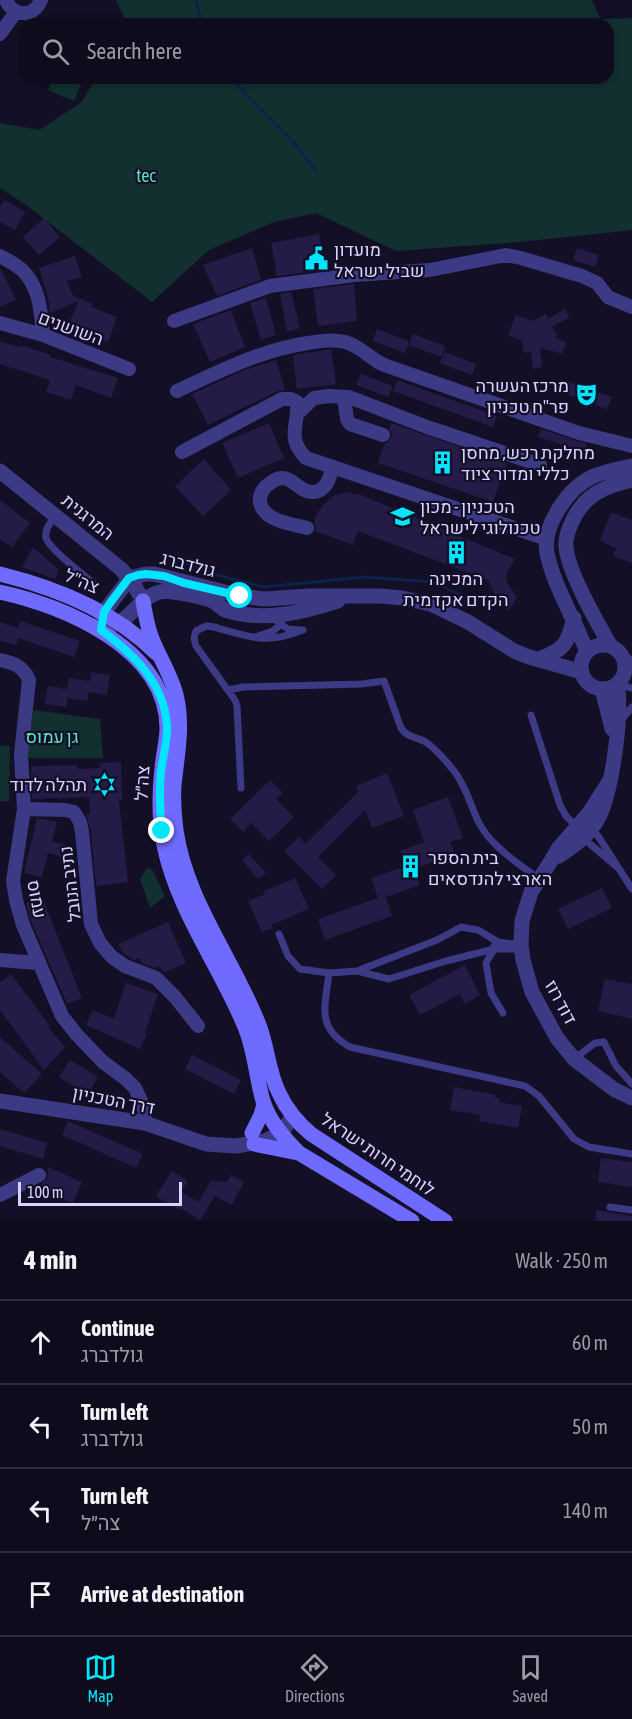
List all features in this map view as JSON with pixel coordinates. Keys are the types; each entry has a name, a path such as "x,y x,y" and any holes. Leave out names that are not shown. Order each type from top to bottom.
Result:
{"main road":[{"name":"צה\"ל","path":"0,574 57,591 104,612 152,649 165,666"},
{"name":"צה״ל","path":"0,591 49,606 101,630 143,666 155,686 164,707 167,727 160,786 162,831 166,854 180,895 245,1026 264,1104 277,1127"},
{"name":"צה״ל","path":"143,601 149,630 175,690 180,713 174,801 176,831 182,857 195,893 260,1026 273,1080 293,1116"},
{"path":"264,1104 253,1139 299,1153"},
{"name":"לוחמי חרות ישראל","path":"293,1116 310,1134 445,1221"},
{"name":"לוחמי חרות ישראל","path":"277,1127 299,1153 412,1221"}],"street":[{"path":"6,0 8,6 21,14 31,12 41,0"},
{"path":"0,34 16,12"},
{"path":"174,321 270,286 354,274 430,270 506,255 582,276 597,283 608,297 632,307"},
{"path":"0,256 24,271 34,288 41,308 43,335"},
{"name":"השושנים","path":"0,323 43,335 129,369"},
{"path":"177,391 261,354 287,346 334,340 357,346 374,361 451,389 579,433 632,446"},
{"path":"344,397 347,419 350,424 383,435"},
{"path":"297,414 314,398 349,397 427,427 540,465"},
{"path":"182,452 282,399 291,399 297,402 294,437 298,450 306,458 547,539"},
{"path":"538,659 587,651 596,645 610,645 627,658 623,677 617,687 589,684 584,679 580,666 587,651 553,572 547,551 547,539 558,510 580,484 602,473 632,466"},
{"path":"307,528 272,518 263,511 260,495 264,487 277,479 287,478 308,492 316,492 324,488 333,468"},
{"name":"המרגנית","path":"0,471 113,561 129,578 143,601"},
{"path":"610,645 568,559 566,545 568,529 586,500 601,490 632,480"},
{"name":"גולדברג","path":"129,578 154,574 240,596 265,599 309,596 391,597 431,604 468,622 514,651 582,672"},
{"path":"101,630 104,612 129,578"},
{"name":"גולדברג","path":"101,630 118,622 143,601 160,592 213,600 223,609 275,620 353,597"},
{"path":"213,600 254,606 336,602"},
{"path":"538,659 555,653 565,644 574,618"},
{"name":"עמוס","path":"0,660 17,664 26,672 29,680 21,754 24,809 13,881 22,925 62,1016 103,1062 135,1088 145,1112 145,1123"},
{"name":"דוד רוז","path":"617,687 620,696 618,723 610,780 589,813 584,832 558,849 531,892 526,904 517,946 532,993 557,1038 574,1059 615,1090 632,1098"},
{"name":"דוד רוז","path":"615,747 611,719 617,687"},
{"name":"נתיב הנובל","path":"24,809 75,812 80,822 91,924 100,943 112,957 125,966 156,978 198,1026"},
{"path":"0,960 38,963"},
{"name":"דרך הטכניון","path":"0,1101 145,1123 196,1141 218,1145 253,1139 293,1116"},
{"path":"0,1195 39,1175"}],"lane":[{"path":"55,516 46,531 46,538 51,547 93,583"},
{"path":"241,788 239,712 235,700 196,646 194,638 196,631 206,626 253,637 267,639 303,630 288,629 275,620 273,631 253,637"},
{"path":"228,690 243,687 362,684 384,681 400,728 405,734 426,742 454,770 463,783 486,833 506,854 539,879"},
{"path":"618,723 632,707"},
{"path":"531,715 560,805 566,816 617,867"},
{"path":"584,832 598,836 632,889"},
{"path":"279,934 288,956 300,969 329,973 357,971 437,940 461,927 478,930 498,942 517,946"},
{"path":"493,939 494,949 486,963 491,993 503,1013"},
{"path":"357,971 389,979 446,961 494,949 517,946"},
{"path":"329,973 326,1022 331,1032 350,1047 525,1086 539,1096 574,1139 589,1147 632,1154"},
{"path":"574,1059 595,1043 604,1041 616,1066 632,1084"},
{"path":"610,1208 632,1210"}],"green space":[{"name":"tec","path":"116,0 592,0 600,18 124,18"},
{"name":"tec","path":"632,18 632,230 520,242 396,251 316,213 274,222 209,250 152,302 26,205 0,188 0,123 39,130 81,103 92,84 614,84 614,19"},
{"path":"50,84 81,84 74,101 48,90"},
{"name":"גן עמוס","path":"33,710 100,719 103,758 26,758"},
{"path":"0,746 10,746 9,801 0,801"},
{"path":"147,868 152,869 165,896 150,908 140,879"}],"building":[{"path":"4,200 25,212 15,230 0,222 0,207"},
{"path":"44,218 60,237 39,255 23,237"},
{"path":"319,234 325,270 277,276 271,243"},
{"path":"252,248 261,280 217,296 203,265"},
{"path":"577,248 599,255 595,267 573,260"},
{"path":"75,256 82,277 67,281 73,296 93,304 91,307 117,317 108,342 80,331 79,335 66,329 79,301 50,313 48,297 39,268"},
{"path":"0,267 16,300 0,307"},
{"path":"354,284 357,321 318,326 313,289"},
{"path":"291,292 300,328 287,332 280,294"},
{"path":"266,298 276,335 261,340 250,303"},
{"path":"565,309 569,318 552,327 557,334 555,338 567,342 562,354 540,348 542,367 533,369 531,352 524,353 522,341 508,335 516,315 532,321 546,314 548,319"},
{"path":"231,310 245,347 210,362 193,324"},
{"path":"377,329 409,341 405,353 373,341"},
{"path":"413,334 445,346 441,357 409,345"},
{"path":"0,342 21,347 21,345 51,355 50,357 118,378 111,398 76,385 71,400 46,392 50,380 0,364"},
{"path":"331,349 336,384 297,389 293,355"},
{"path":"444,352 476,364 472,375 440,363"},
{"path":"276,360 285,390 278,391 208,425 192,394 244,370"},
{"path":"361,374 393,386 388,397 356,385"},
{"path":"397,380 497,416 493,427 393,391"},
{"name":"מרכז העשרה פר\"ח טכניון","path":"567,381 612,397 607,409 563,393"},
{"path":"269,423 284,458 238,478 222,443"},
{"name":"מחלקת רכש, מחסן כללי ומדור ציוד","path":"391,423 507,463 493,502 378,463 384,444 391,438 392,434 389,429"},
{"path":"541,429 587,444 584,452 538,437"},
{"path":"204,459 231,490 203,516 175,486"},
{"name":"המכינה הקדם אקדמית","path":"346,492 361,495 515,559 506,574 507,583 517,597 509,611 495,595 488,580 358,531 353,545 315,531 314,522 323,505 333,496"},
{"path":"0,500 30,523 12,547 0,539"},
{"path":"611,512 632,520 632,563 613,556 616,548 600,541"},
{"path":"33,547 59,570 55,579 22,567"},
{"path":"20,621 80,641 74,657 18,638 16,645 0,641 0,622 18,628"},
{"path":"91,672 110,675 107,695 89,692 87,701 68,698 66,707 45,704 48,686 67,689 69,678 90,681"},
{"path":"121,762 122,800 119,800 128,882 96,886 91,831 86,814 90,814 89,797 32,799 31,766 77,765 77,769 100,768 99,763"},
{"path":"387,773 404,816 372,828 365,810 318,857 336,875 322,889 284,851 299,837 305,844 358,792 356,786"},
{"path":"270,780 283,793 276,799 294,817 269,841 251,823 243,832 230,819"},
{"name":"בית הספר הארצי להנדסאים","path":"448,797 463,838 450,842 455,854 414,869 420,885 386,897 392,916 325,940 318,919 378,898 371,878 406,866 400,851 424,842 413,810"},
{"path":"37,818 57,822 52,841 66,845 63,857 48,853 42,877 24,873"},
{"path":"249,854 266,873 258,879 242,860"},
{"path":"295,878 309,909 271,925 273,928 262,932 248,901 265,894 264,891"},
{"path":"602,888 612,908 568,929 558,909"},
{"path":"42,897 82,998 67,1004 31,921 26,903"},
{"path":"168,922 186,963 164,973 159,966 155,968 142,963 140,958 134,960 123,953 118,944"},
{"path":"465,965 480,995 465,1004 460,994 420,1015 409,995"},
{"path":"11,974 65,1047 44,1070 0,1010 0,982"},
{"path":"605,979 632,984 632,1019 598,1011"},
{"path":"126,983 158,994 145,1033 147,1034 140,1049 86,1025 93,1010 114,1019"},
{"path":"0,1037 42,1074 24,1093 0,1072"},
{"path":"192,1055 241,1080 234,1094 185,1069"},
{"path":"70,1060 98,1077 87,1095 59,1077"},
{"path":"454,1087 496,1095 495,1098 499,1098 499,1102 522,1106 518,1128 479,1121 480,1115 450,1110"},
{"path":"68,1121 143,1154 136,1168 62,1135"},
{"path":"0,1129 47,1143 43,1159 0,1146"},
{"path":"601,1158 632,1162 632,1187 598,1182"},
{"path":"48,1167 82,1182 73,1203 38,1188 47,1179"},
{"path":"172,1171 188,1181 181,1192 198,1202 211,1181 227,1182 231,1175 244,1182 232,1205 215,1196 200,1220 156,1196"},
{"path":"597,1210 632,1216 632,1221 595,1221"}],"waterway":[{"path":"196,0 200,18"},
{"path":"238,84 294,143 317,172"},
{"path":"173,558 217,575 264,587 364,577 433,582 465,597"}],"place":[{"name":"מועדון שביל ישראל","path":"316,259"},
{"name":"מרכז העשרה פר\"ח טכניון","path":"587,395"},
{"name":"מחלקת רכש, מחסן כללי ומדור ציוד","path":"443,462"},
{"name":"הטכניון - מכון טכנולוגי לישראל","path":"402,516"},
{"name":"המכינה הקדם אקדמית","path":"456,552"},
{"name":"תהלה לדוד","path":"105,784"},
{"name":"בית הספר הארצי להנדסאים","path":"410,867"}],"route":[{"path":"162,831 160,786 167,727 164,707 150,675 143,666 101,630 104,612 129,578 146,574 164,576 240,596"}]}
